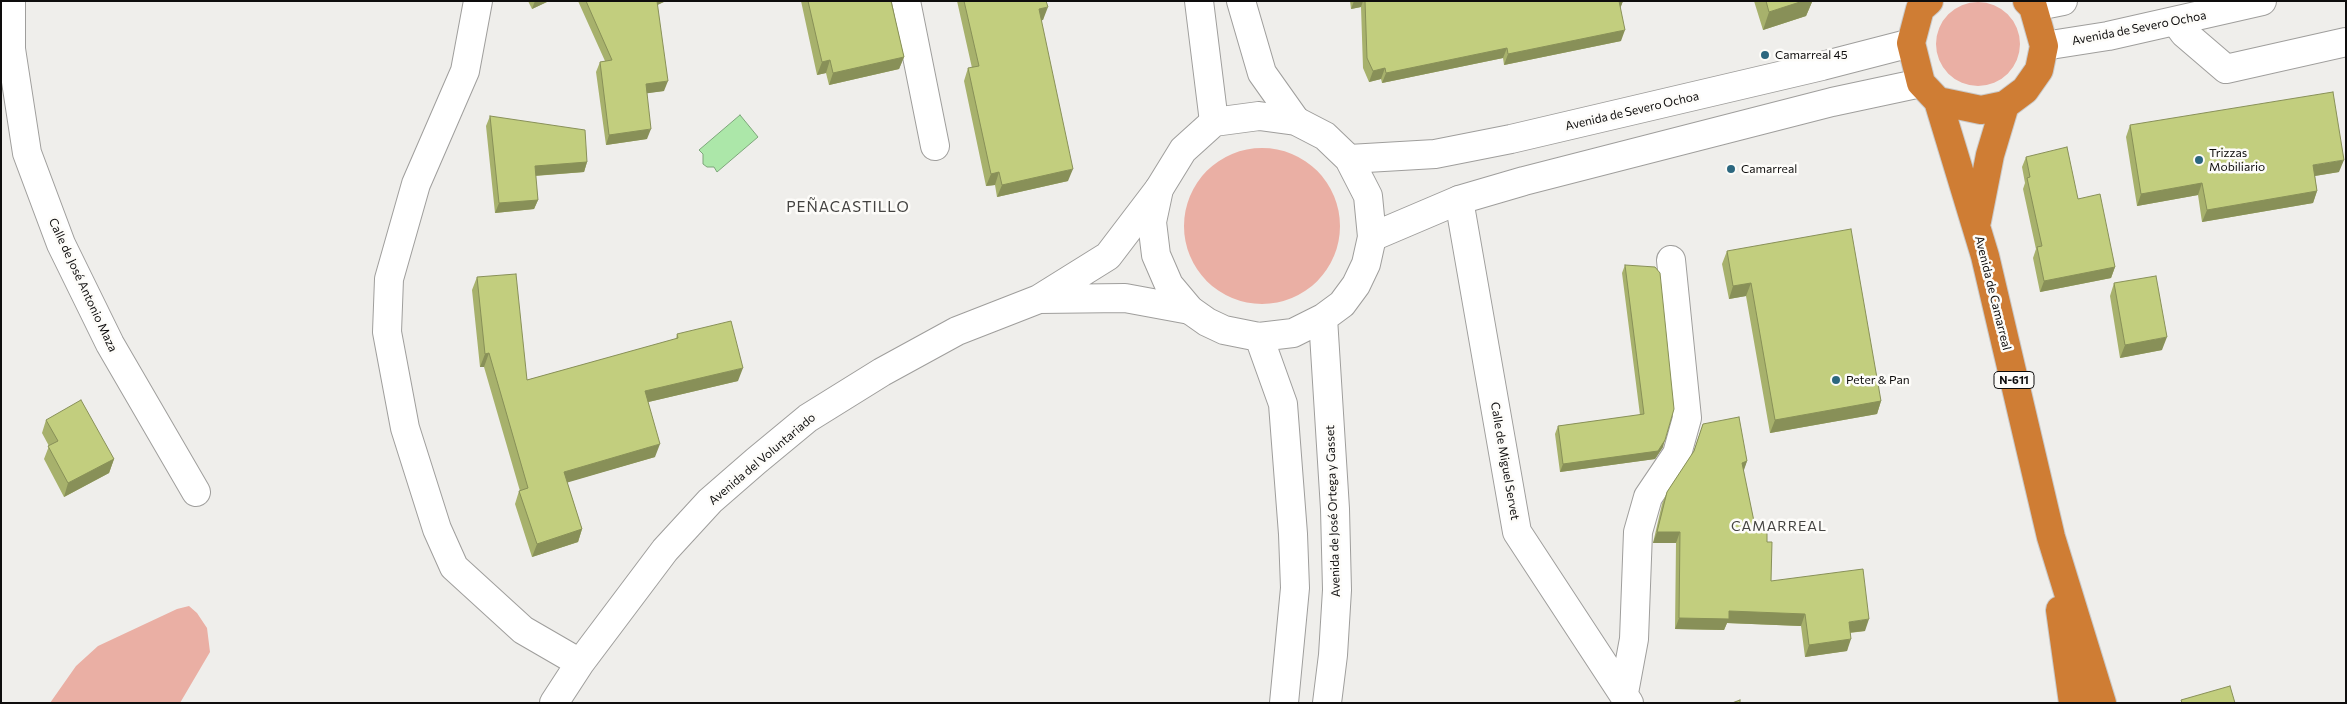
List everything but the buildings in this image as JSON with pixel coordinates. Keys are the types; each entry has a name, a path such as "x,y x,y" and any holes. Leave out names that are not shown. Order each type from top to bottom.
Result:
{"highway":[{"name":"N-611","path":"1922,4 1911,43 1929,92"},
{"path":"1929,92 1980,110 2005,105 2025,90 2039,70 2044,46 2030,4"},
{"name":"Avenida de Camarreal","path":"1929,92 1976,225 2051,537"},
{"name":"Avenida de Camarreal","path":"1976,225 1990,155 2005,105"},
{"name":"N-611","path":"2051,537 2074,703"},
{"name":"N-611","path":"2051,537 2102,703"}],"street":[{"name":"Calle de José Antonio Maza","path":"11,1 11,49 27,153 61,244 110,344 196,492"},
{"path":"478,1 465,71 416,184 389,279 387,332 405,428 437,529 454,566 523,630 580,663"},
{"path":"906,1 935,146"},
{"path":"1199,1 1214,122"},
{"path":"1241,1 1262,73 1296,121"},
{"path":"2030,4 2063,1"},
{"name":"Avenida de Severo Ochoa","path":"2044,46 2108,36 2258,2"},
{"path":"2176,22 2184,33 2226,70 2346,42"},
{"name":"Avenida de Severo Ochoa","path":"1349,159 1435,154 1510,139 1822,66 1911,43"},
{"path":"1372,237 1459,200 1823,104 1929,92"},
{"path":"1259,116 1296,121 1325,136 1349,159 1368,196 1372,237 1366,264 1356,285 1342,304 1323,318 1293,333 1259,337 1224,330 1207,322 1190,310 1169,285 1156,255 1152,222 1159,189 1183,150 1214,122 1259,116"},
{"name":"Avenida del Voluntariado","path":"554,703 580,663 666,550 710,501 808,418 882,372 957,331 1039,299 1108,256 1159,189"},
{"name":"Calle de Miguel Servet","path":"1459,200 1517,532 1627,698"},
{"name":"Calle de Miguel Servet","path":"1627,698 1634,639 1638,532 1648,497 1676,454 1687,418 1671,260"},
{"name":"Avenida del Voluntariado","path":"1039,299 1124,298 1190,310"},
{"name":"Avenida de José Ortega y Gasset","path":"1323,318 1336,509 1337,590 1333,655 1326,703"},
{"path":"1259,337 1283,404 1293,525 1295,588 1284,703"}],"shaded area":[{"path":"1978,2 1994,5 2008,14 2017,28 2020,44 2017,60 2008,74 1994,83 1978,86 1962,83 1948,74 1939,60 1936,44 1939,28 1948,14 1962,5"},
{"path":"740,115 758,137 717,172 714,167 707,167 703,164 703,154 699,150"},
{"path":"1254,148 1270,148 1285,151 1299,157 1312,165 1323,176 1337,203 1340,226 1339,241 1331,263 1323,276 1312,287 1285,301 1270,304 1254,304 1239,301 1225,295 1212,287 1201,276 1187,249 1184,234 1184,218 1187,203 1193,189 1201,176 1212,165 1239,151"},
{"path":"189,606 197,613 207,628 210,652 180,703 50,703 76,666 98,646 177,609"}],"place":[{"name":"Camarreal 45","path":"1765,55"},
{"name":"Trizzas Mobiliario","path":"2199,160"},
{"name":"Camarreal","path":"1731,169"},
{"name":"Peter & Pan","path":"1836,380"}],"district":[{"name":"PEÑACASTILLO","path":"848,207"},
{"name":"CAMARREAL","path":"1779,526"}]}
